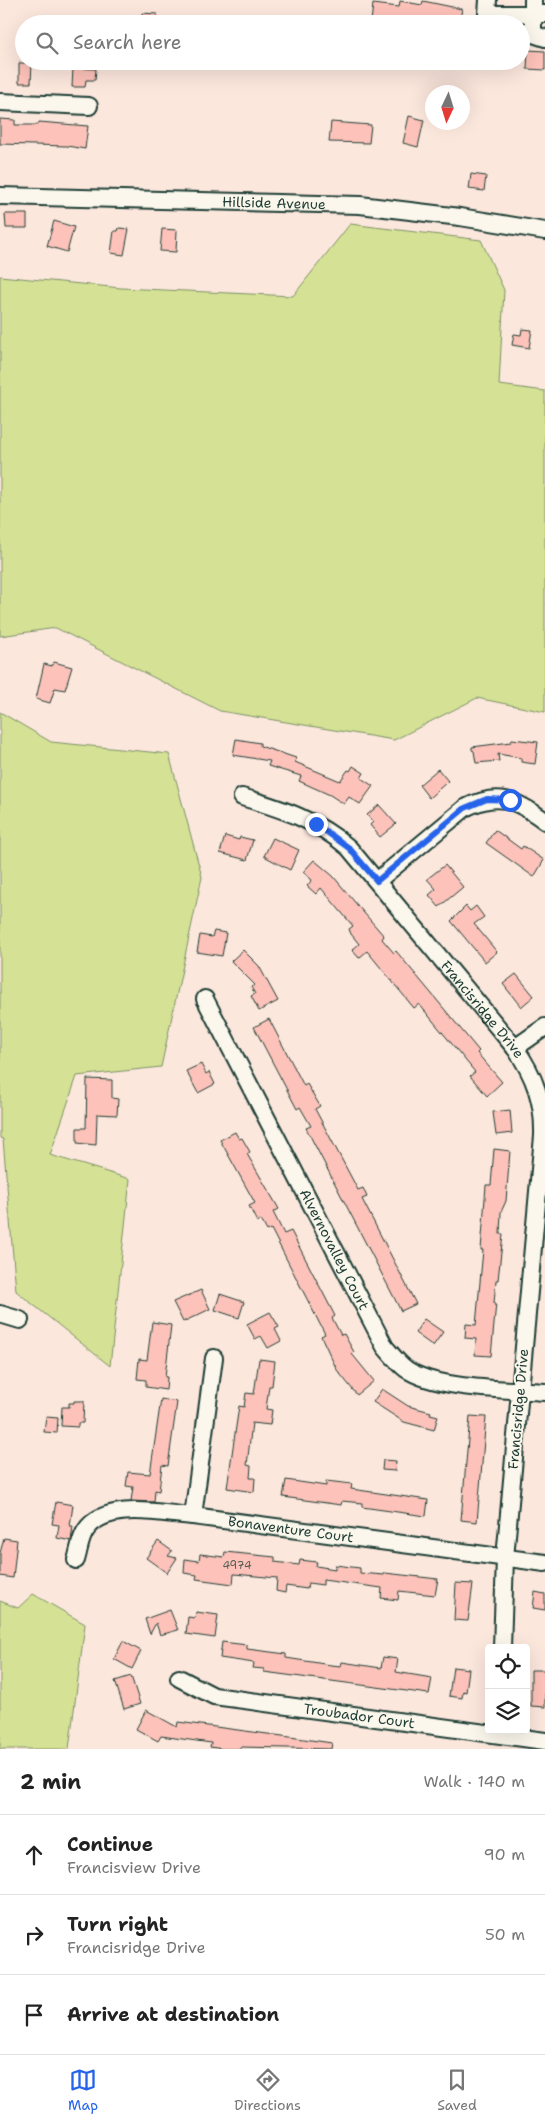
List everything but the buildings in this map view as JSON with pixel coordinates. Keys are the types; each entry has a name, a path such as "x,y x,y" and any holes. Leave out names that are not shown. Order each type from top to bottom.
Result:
{"street":[{"path":"487,13 536,10 533,34 545,38"},
{"path":"0,102 89,106"},
{"name":"Hillside Avenue","path":"0,196 360,205 460,217 545,231"},
{"name":"Francisridge Drive","path":"242,797 295,814 316,824 349,848 516,1048 533,1078 542,1108 540,1228 520,1390 505,1558 502,1644"},
{"path":"377,881 465,808 475,803 498,798 510,800 521,804 545,821"},
{"name":"Alvernovalley Court","path":"205,1000 385,1347 406,1369 433,1381 545,1392"},
{"path":"516,1048 545,1027"},
{"path":"0,1314 20,1320"},
{"path":"193,1516 214,1358"},
{"name":"Bonaventure Court","path":"76,1560 85,1530 96,1521 120,1510 193,1516 545,1563"},
{"name":"Troubador Court","path":"179,1678 214,1696 497,1738 545,1741"}],"green space":[{"path":"350,224 481,240 504,290 499,385 545,391 545,712 477,698 394,740 220,711 56,628 0,636 0,276 121,288 293,296"},
{"path":"0,712 51,742 169,754 202,877 161,1067 77,1076 50,1155 130,1179 110,1366 16,1291 3,1139 0,1138"},
{"path":"33,1594 85,1624 69,1749 0,1749 0,1601 18,1608"}],"route":[{"path":"316,824 349,848 377,881 465,808 487,799 510,800"}]}
